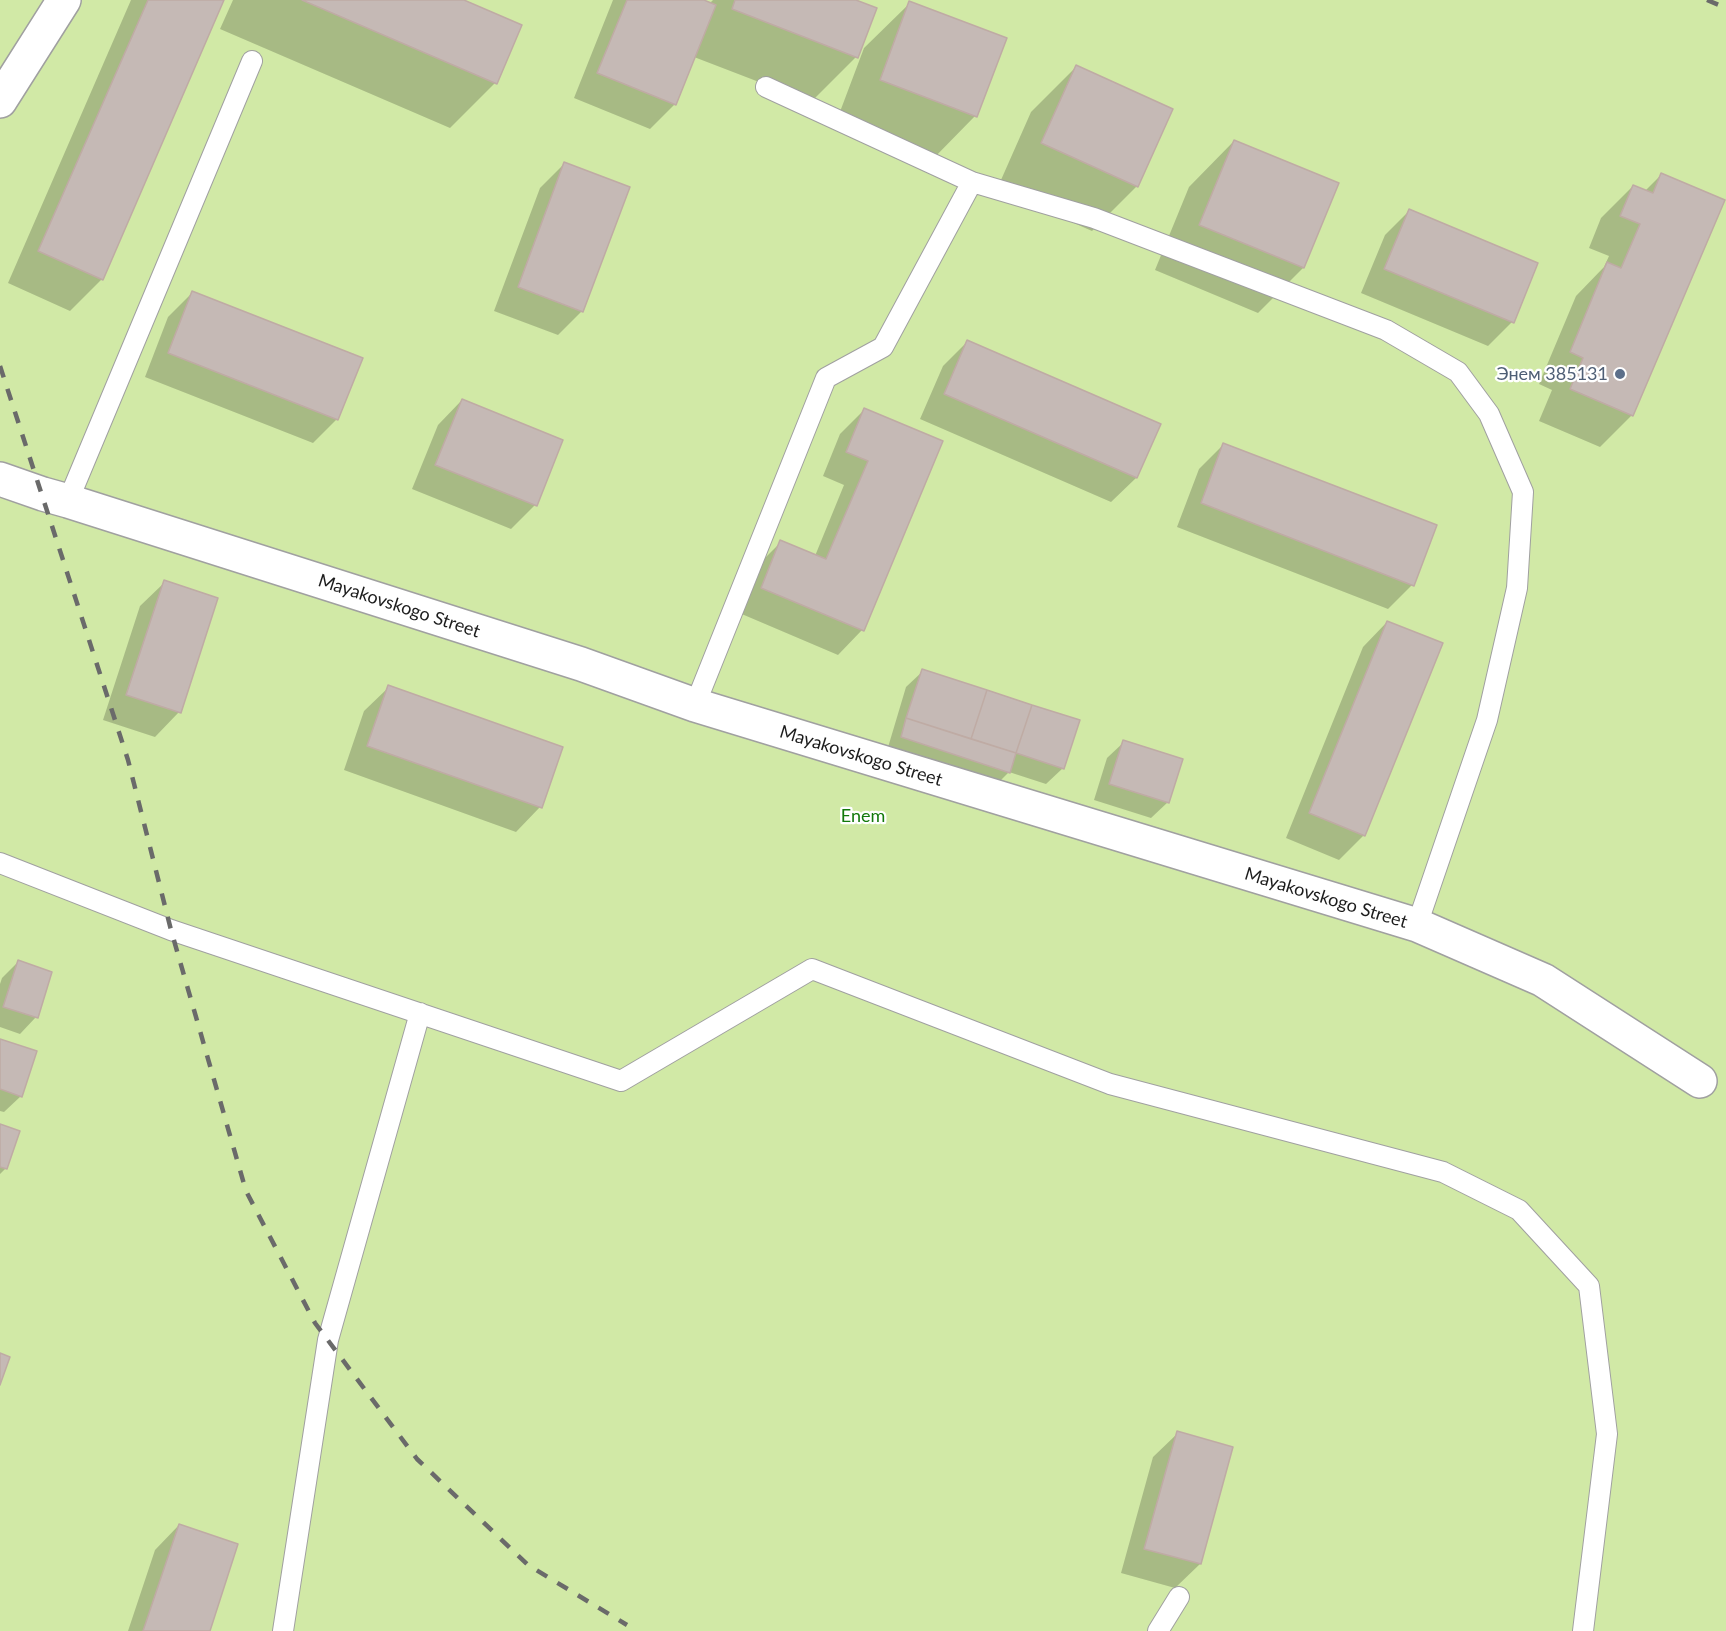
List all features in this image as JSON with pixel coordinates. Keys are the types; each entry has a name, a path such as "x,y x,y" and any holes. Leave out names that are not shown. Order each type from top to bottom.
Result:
{"street":[{"path":"0,101 63,0"},
{"name":"Mayakovskogo Street","path":"0,479 581,664 695,705 1417,926 1543,980 1700,1081"}],"lane":[{"path":"68,501 252,61"},
{"path":"766,87 972,182 1095,218 1386,330 1458,372 1489,414 1523,492 1517,588 1487,720 1417,926"},
{"path":"695,705 826,378 883,347 972,182"},
{"path":"0,863 171,930 621,1081 812,969 1110,1084 1443,1172 1520,1210 1589,1286 1607,1434 1583,1631"},
{"path":"283,1631 328,1340 420,1013"},
{"path":"1158,1631 1179,1597"}],"green space":[{"name":"Enem","path":"0,0 1726,0 1726,1631 0,1631"}],"building":[{"path":"148,0 224,0 103,280 38,251"},
{"path":"302,0 464,0 522,25 497,84"},
{"path":"627,0 704,0 716,5 676,105 597,73"},
{"path":"735,0 856,0 877,8 858,58 732,9"},
{"path":"909,1 1007,38 977,117 880,80"},
{"path":"1076,65 1173,109 1138,187 1041,143"},
{"path":"1234,140 1339,183 1304,268 1199,225"},
{"path":"564,162 630,187 583,312 518,287"},
{"path":"1661,173 1725,200 1633,416 1570,389 1583,358 1570,352 1607,262 1621,268 1640,224 1620,216 1633,185 1653,193"},
{"path":"1409,209 1538,263 1514,323 1384,269"},
{"path":"192,291 363,358 338,420 168,353"},
{"path":"967,340 1161,424 1137,478 944,394"},
{"path":"462,399 563,440 537,506 435,465"},
{"path":"864,408 943,441 864,631 761,588 780,540 826,559 868,461 846,452"},
{"path":"1223,443 1437,525 1414,586 1201,503"},
{"path":"164,580 218,598 181,713 126,695"},
{"path":"1387,621 1443,643 1365,836 1309,813"},
{"path":"922,669 987,690 971,739 906,718"},
{"path":"388,685 563,747 542,808 367,746"},
{"path":"987,690 1032,705 1016,753 971,739"},
{"path":"1032,705 1080,720 1064,769 1016,753"},
{"path":"906,718 1016,753 1010,773 901,737"},
{"path":"1123,740 1183,759 1169,803 1109,784"},
{"path":"18,960 52,972 38,1018 3,1007"},
{"path":"0,1039 37,1051 22,1097 0,1089"},
{"path":"0,1124 20,1131 7,1169 0,1167"},
{"path":"0,1353 10,1357 0,1385"},
{"path":"1177,1431 1233,1447 1201,1564 1144,1549"},
{"path":"179,1524 238,1544 210,1631 143,1631"}],"railway":[{"path":"1707,0 1726,8"},
{"path":"0,366 128,760 171,930 246,1191 315,1323 417,1459 528,1565 627,1625"}],"place":[{"name":"Энем 385131","path":"1620,374"}]}
